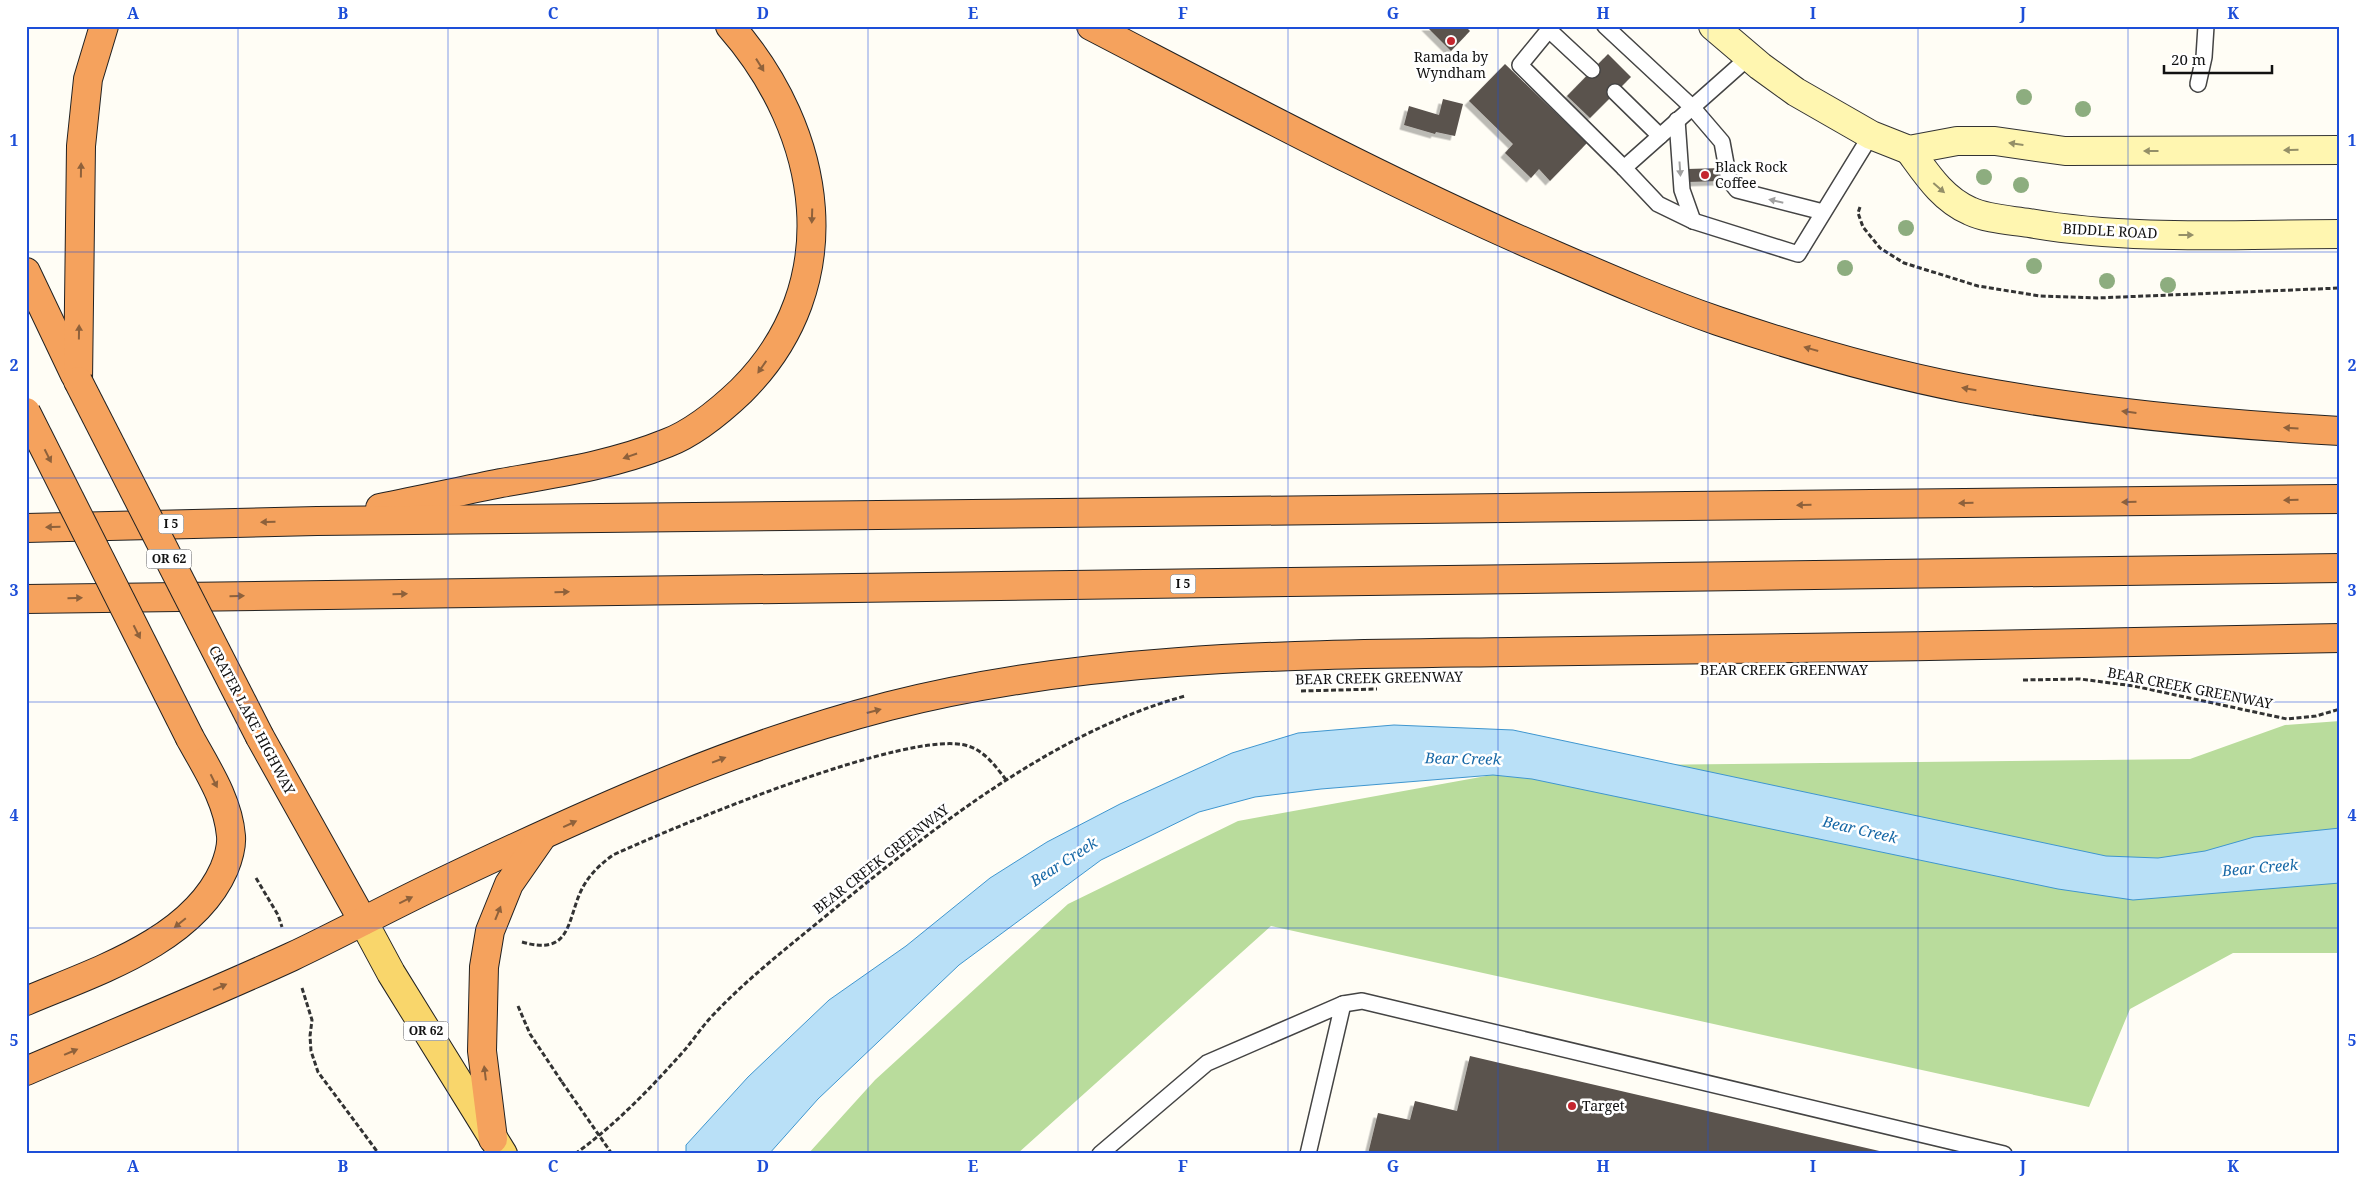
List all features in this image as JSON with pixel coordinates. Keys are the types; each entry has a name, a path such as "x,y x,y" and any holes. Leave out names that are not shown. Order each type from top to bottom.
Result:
{"highway":[{"path":"78,381 82,146 88,79 104,26"},
{"path":"317,521 599,466 669,442 720,411 757,375 786,334 801,295 811,254 812,205 807,170 789,115 758,62 730,26"},
{"path":"1091,26 1338,154 1459,213 1624,285 1717,320 1838,357 1963,388 2149,414 2270,427 2340,430"},
{"name":"CRATER LAKE HIGHWAY","path":"26,272 78,381 260,737 363,921"},
{"path":"26,412 190,738 216,784 228,815 232,838 228,858 218,882 198,909 162,938 120,960 26,1001"},
{"name":"I 5","path":"26,528 317,521 2340,499"},
{"name":"I 5","path":"26,599 2340,568"},
{"path":"26,1071 292,957 444,881 668,780 743,751 823,724 932,696 1007,681 1087,670 1190,660 1331,653 2004,645 2340,638"},
{"path":"498,1146 482,1051 484,967 490,932 510,884 542,837"}],"main road":[{"path":"1712,26 1749,57 1796,92 1871,135 1909,150 1957,141 1995,141 2065,151 2340,150"},
{"name":"BIDDLE ROAD","path":"1909,150 1935,187 1970,211 2000,218 2067,230 2130,235 2340,234"},
{"name":"CRATER LAKE HIGHWAY","path":"363,921 391,973 498,1146"}],"lane":[{"path":"1605,26 1692,107 1722,142 1729,180 1737,190 1823,212"},
{"path":"2198,84 2204,57 2206,26"},
{"path":"1592,70 1550,28 1520,66 1658,204 1694,222 1798,254 1871,135"},
{"path":"1624,168 1749,57"},
{"path":"1615,92 1660,136"},
{"path":"1677,120 1682,190 1694,222"},
{"path":"1100,1154 1207,1063 1343,1004 1362,1001 2004,1154"},
{"path":"1308,1154 1343,1004"}],"path":[{"path":"1862,201 1858,213 1863,227 1880,248 1904,263 1978,286 2040,296 2097,298 2340,288"},
{"name":"BEAR CREEK GREENWAY","path":"2021,680 2080,680 2134,686 2286,719 2316,716 2340,709"},
{"name":"BEAR CREEK GREENWAY","path":"1298,691 1386,689"},
{"name":"BEAR CREEK GREENWAY","path":"575,1154 612,1125 668,1069 712,1015 758,972 932,830 1045,758 1117,721 1183,696 1192,696"},
{"path":"516,940 530,944 550,944 561,938 569,929 580,894 589,877 613,855 729,806 862,760 925,745 948,742 968,746 983,754 1007,781"},
{"path":"258,879 278,916"},
{"path":"517,1003 530,1034 612,1154"},
{"path":"312,1020 311,1051 318,1072 378,1154"}],"green space":[{"path":"2340,721 2340,953 2233,953 2130,1009 2089,1107 1271,926 1017,1154 808,1154 875,1080 1068,904 1238,821 1541,766 2190,759 2285,725"}],"water":[{"name":"Bear Creek","path":"1394,725 1513,730 2106,856 2158,858 2205,851 2254,837 2340,828 2340,883 2133,900 2058,889 1532,779 1493,775 1321,789 1255,797 1199,812 1101,860 959,965 818,1099 769,1154 686,1154 686,1145 748,1077 829,1000 906,946 990,878 1047,842 1120,804 1232,753 1298,733"}],"building":[{"name":"Ramada by Wyndham","path":"1426,26 1470,26 1468,29 1470,31 1451,51"},
{"path":"1608,54 1631,77 1590,118 1567,96"},
{"path":"1505,64 1587,143 1550,181 1539,169 1531,178 1505,153 1513,144 1469,101"},
{"path":"1443,99 1463,104 1455,136 1436,132 1435,134 1404,125 1409,106 1439,115"},
{"name":"Black Rock Coffee","path":"1722,168 1723,181 1687,182 1687,169"},
{"name":"Target","path":"1470,1056 1888,1154 1368,1154 1378,1113 1410,1120 1415,1101 1457,1111"}],"place":[{"name":"Ramada by Wyndham","path":"1451,41"},
{"name":"Black Rock Coffee","path":"1705,175"},
{"name":"Target","path":"1572,1106"}]}
